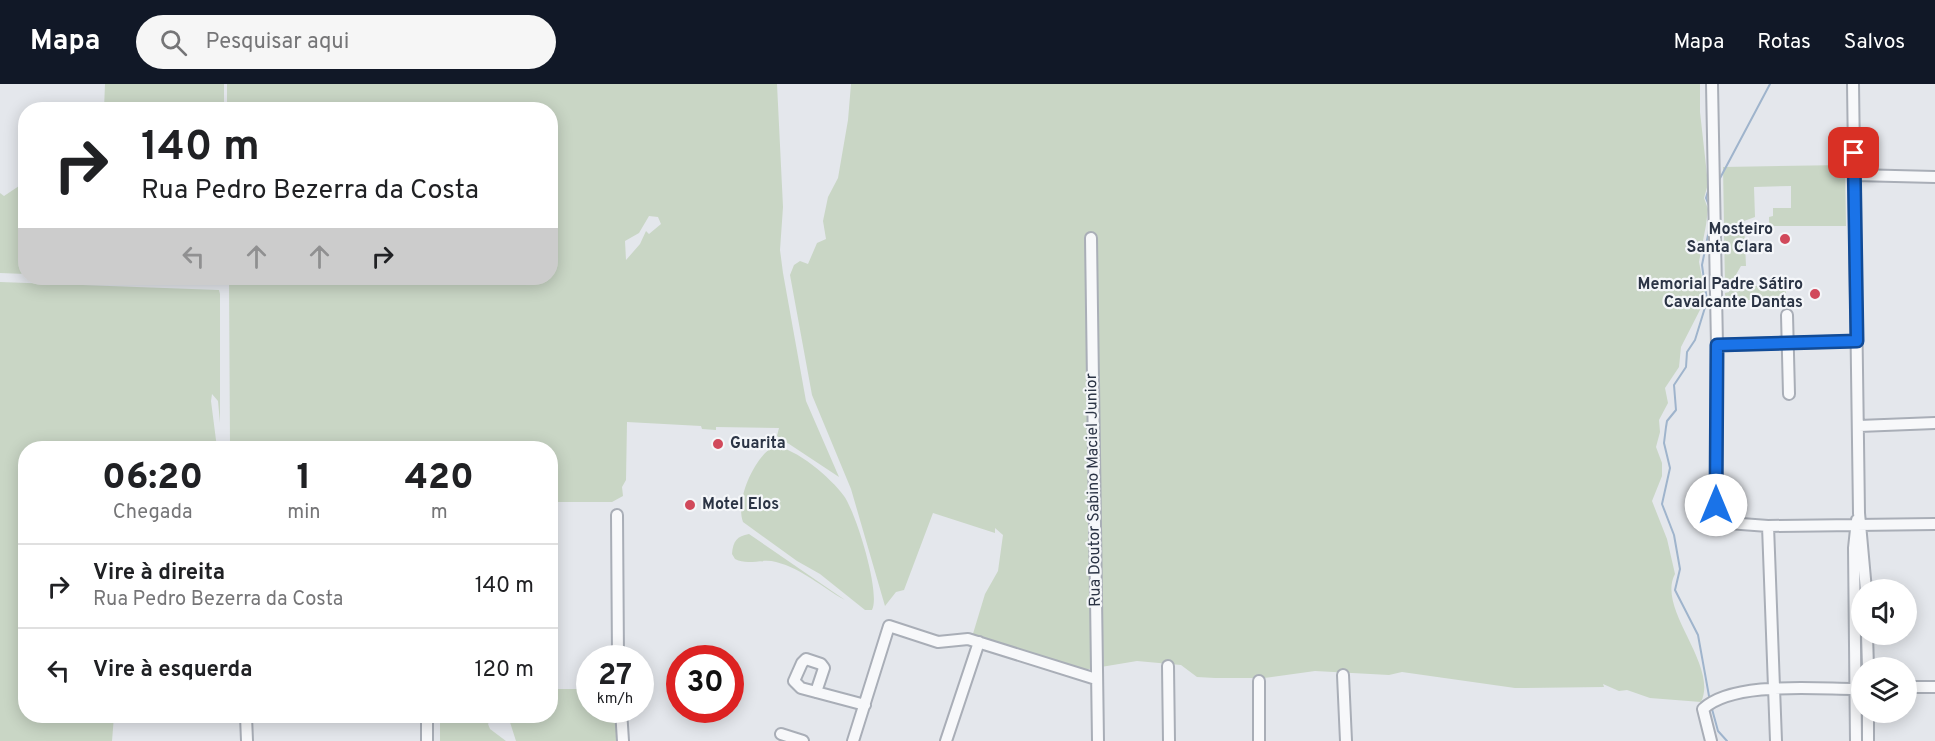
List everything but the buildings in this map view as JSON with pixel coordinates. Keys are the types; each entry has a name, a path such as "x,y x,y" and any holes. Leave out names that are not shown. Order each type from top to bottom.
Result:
{"street":[{"path":"1712,84 1717,345 1716,505 1719,515 1724,522 1768,526 1935,524"},
{"path":"1853,84 1859,426 1857,657"},
{"path":"1855,175 1935,177"},
{"name":"Rua Doutor Sabino Maciel Junior","path":"1091,238 1098,741"},
{"path":"1786,315 1789,394"},
{"path":"1717,345 1857,341"},
{"path":"1859,426 1935,423"},
{"path":"617,515 618,645"},
{"path":"1859,525 1865,579"},
{"path":"1768,526 1776,741"},
{"path":"853,741 889,626 938,642 968,639 1096,679"},
{"path":"946,741 979,642"},
{"path":"1168,666 1170,741"},
{"path":"1343,675 1346,741"},
{"path":"1259,681 1260,741"},
{"path":"1917,687 1935,687"},
{"path":"1711,741 1703,709 1724,696 1775,689 1851,694"},
{"path":"816,692 865,705"},
{"path":"246,723 247,741"},
{"path":"427,723 427,741"},
{"path":"622,723 623,741"},
{"path":"1856,723 1856,741"},
{"path":"1868,723 1868,741"},
{"path":"781,734 803,741"}],"green space":[{"path":"105,84 224,84 224,102 104,102"},
{"path":"227,84 777,84 783,207 780,250 783,273 806,401 839,477 777,436 779,428 716,427 716,430 702,429 701,426 627,422 626,480 622,487 623,496 612,502 558,502 558,441 230,441 229,285 558,285 558,102 227,102","holes":["649,216 658,217 661,224 649,234 646,231 640,244 626,260 625,241 639,233"]},
{"path":"851,84 1700,84 1700,112 1708,184 1704,198 1708,209 1699,262 1705,293 1703,304 1681,347 1679,367 1665,388 1668,403 1659,420 1660,432 1656,447 1662,463 1662,476 1652,501 1667,539 1675,574 1671,588 1674,604 1702,671 1704,687 1701,702 1650,698 1627,690 1619,691 1603,684 1604,687 1515,688 1402,672 1389,675 1315,671 1264,678 1215,678 1197,677 1181,665 1137,661 1077,671 972,637 985,594 998,571 1003,535 995,528 995,533 933,513 904,590 896,592 885,606 851,489 812,395 790,275 794,265 800,261 808,264 817,243 826,239 823,221 828,197 838,178 848,120"},
{"path":"1845,165 1846,226 1769,226 1769,217 1773,216 1773,208 1791,208 1791,186 1754,187 1755,217 1744,221 1746,266 1741,266 1734,278 1725,284 1724,233 1732,233 1732,226 1724,225 1723,167"},
{"path":"18,187 18,274 0,273 0,193 4,196"},
{"path":"0,282 18,283 18,285 219,290 220,423 218,401 212,394 211,401 216,441 18,441 18,723 113,723 112,741 0,741"},
{"path":"1776,285 1776,289 1786,289 1786,300 1725,300 1725,293 1729,292 1729,287"},
{"path":"774,446 792,452 812,465 844,496 855,519 866,553 873,587 872,610 865,610 820,574 797,561 743,522 742,503 748,480 753,469"},
{"path":"749,534 845,600 786,565 771,561 745,562 735,559 732,554 735,542 741,536"},
{"path":"558,689 576,689 576,723 616,723 617,741 516,741 510,723 558,723"},
{"path":"440,723 489,723 490,729 506,741 440,741"}],"waterway":[{"path":"1718,182 1770,84"},
{"path":"1709,188 1706,198 1710,208"},
{"path":"1709,696 1698,635 1675,590 1680,569 1674,535 1662,504 1670,468 1664,443 1666,427 1667,421 1676,410 1674,385 1686,367 1687,352 1695,340 1707,301 1702,265 1710,225"},
{"path":"1712,709 1718,731 1727,741"}],"place":[{"name":"Mosteiro Santa Clara","path":"1785,239"},
{"name":"Memorial Padre Sátiro Cavalcante Dantas","path":"1815,294"},
{"name":"Guarita","path":"718,444"},
{"name":"Motel Elos","path":"690,505"}],"route":[{"path":"1716,505 1717,345 1857,341 1854,153"}]}
